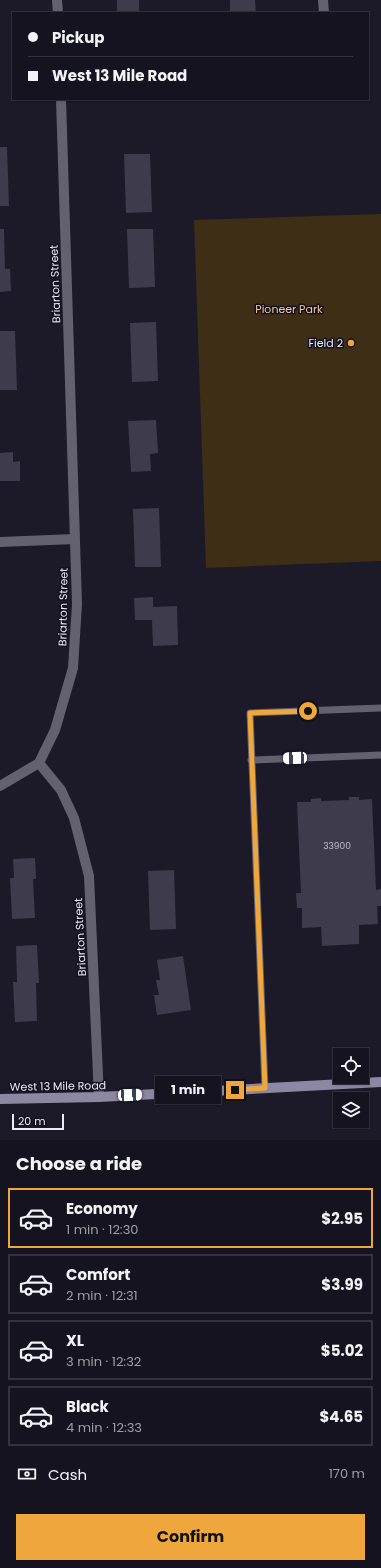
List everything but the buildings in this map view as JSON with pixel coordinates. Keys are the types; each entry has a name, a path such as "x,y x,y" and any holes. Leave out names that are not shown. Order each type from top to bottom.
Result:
{"street":[{"path":"57,0 58,12"},
{"path":"323,0 324,12"},
{"name":"Briarton Street","path":"61,100 77,604 73,668 55,730 39,763 61,790 74,818 89,876 100,1097"},
{"path":"0,542 75,539"},
{"path":"0,786 39,763"},
{"name":"West 13 Mile Road","path":"0,1099 100,1097 381,1082"}],"lane":[{"path":"265,1088 250,713 381,708"},
{"path":"252,760 381,755"}],"green space":[{"name":"Pioneer Park","path":"381,214 381,561 206,568 194,220"}],"place":[{"name":"Field 2","path":"351,343"}],"route":[{"path":"235,1090 265,1088 250,713 308,711"}]}
